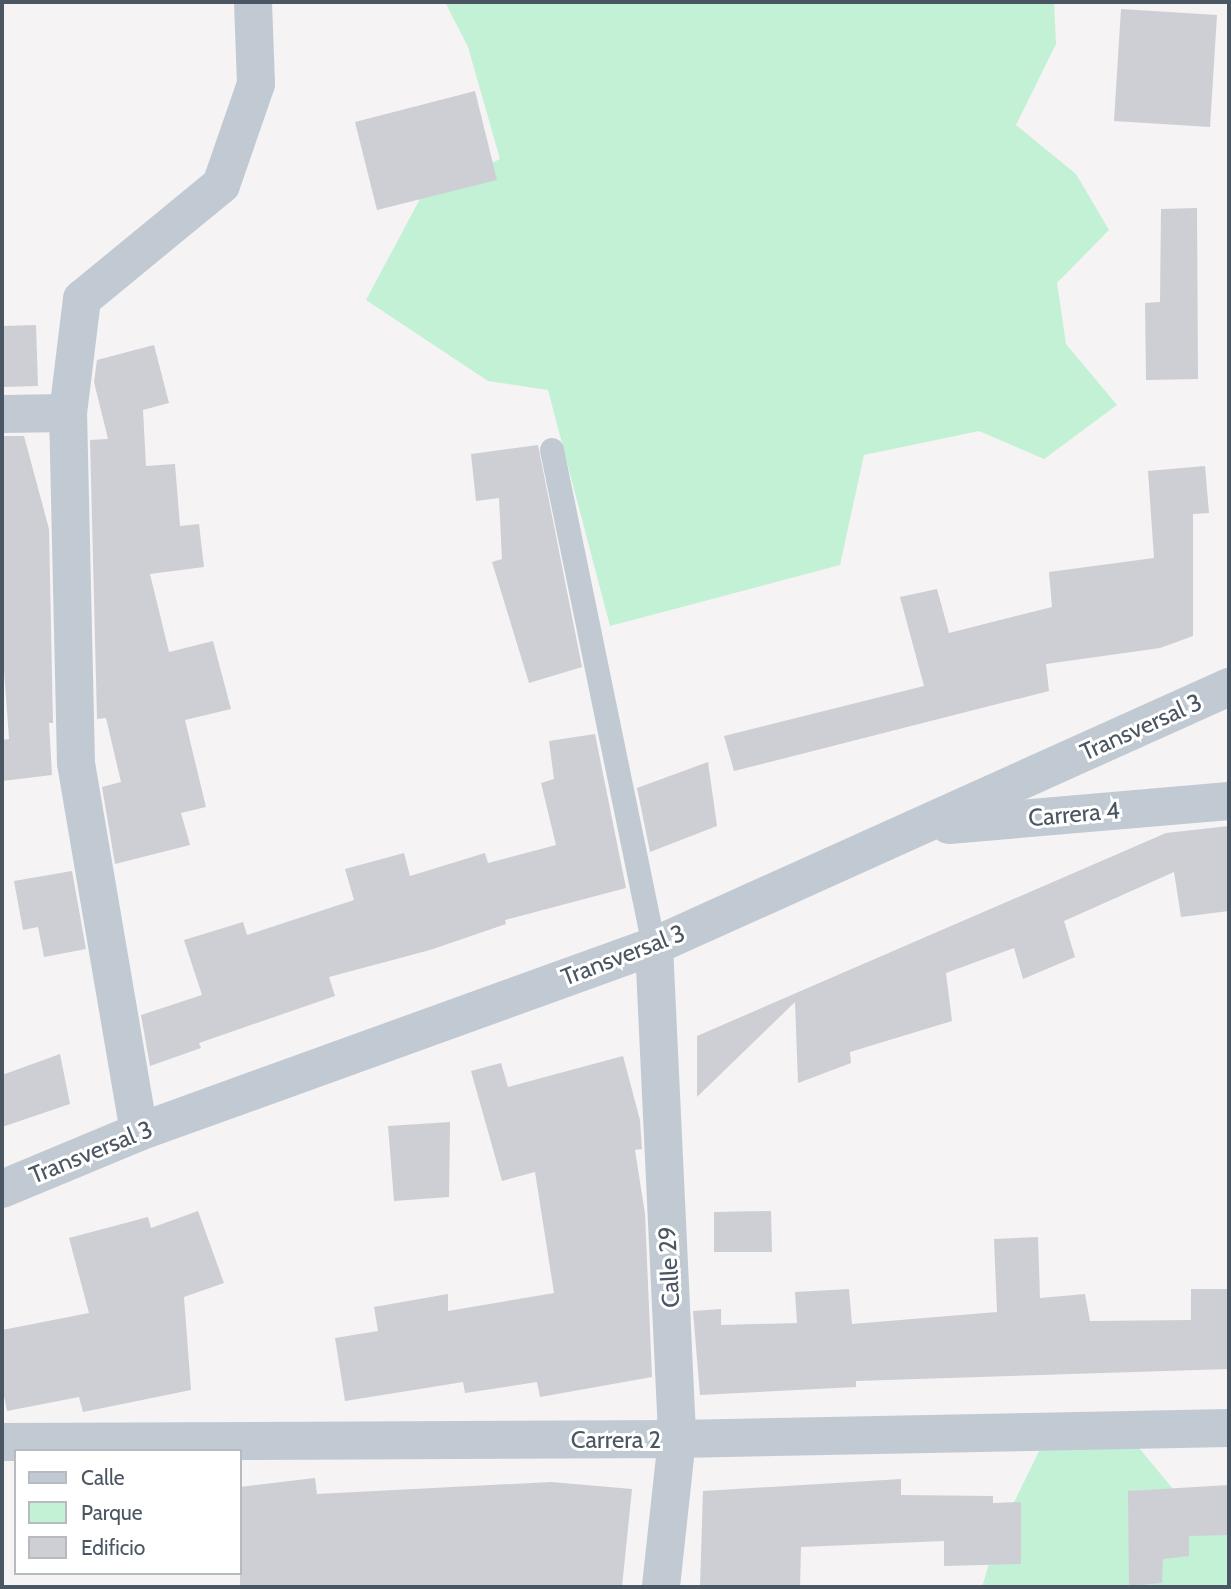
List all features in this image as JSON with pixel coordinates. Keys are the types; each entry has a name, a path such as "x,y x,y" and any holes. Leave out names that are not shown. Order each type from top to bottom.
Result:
{"street":[{"path":"138,1132 76,763 68,413 82,299 220,185 256,84 253,2"},
{"path":"2,414 68,413"},
{"name":"Transversal 3","path":"2,1189 138,1132 654,946 1229,687"},
{"name":"Carrera 4","path":"919,828 1229,801"},
{"name":"Calle 29","path":"654,946 677,1440 662,1587"},
{"name":"Carrera 2","path":"2,1442 677,1440 1229,1428"}],"lane":[{"path":"552,450 654,946"}],"green space":[{"path":"445,2 1054,2 1056,44 1016,125 1076,174 1109,230 1057,283 1066,344 1117,405 1044,459 979,431 864,455 840,565 610,626 548,390 488,381 366,300 421,197 500,159 468,47"},
{"path":"1043,1443 1139,1448 1178,1495 1229,1537 1229,1587 982,1587 997,1537"}],"building":[{"path":"1121,9 1217,15 1210,127 1114,121"},
{"path":"475,91 497,180 377,210 355,122"},
{"path":"1197,208 1198,379 1146,380 1145,303 1160,302 1161,209"},
{"path":"36,325 38,386 2,387 2,326"},
{"path":"154,345 169,403 143,410 146,466 175,464 180,526 199,524 204,567 150,574 169,652 213,641 231,709 185,720 206,807 181,813 190,845 115,864 102,787 121,782 106,718 97,719 90,440 108,439 94,382 97,360"},
{"path":"2,436 24,436 49,529 53,723 49,723 52,775 2,781 2,740 9,739 2,642"},
{"path":"538,445 582,667 529,683 492,562 502,559 499,498 476,501 471,454"},
{"path":"1205,466 1209,513 1193,514 1193,636 1160,648 1046,664 1049,691 734,771 724,736 924,686 900,597 937,589 949,633 1052,607 1049,572 1154,558 1148,471"},
{"path":"595,734 626,888 505,920 506,924 430,950 329,977 335,996 199,1043 201,1048 150,1066 141,1015 202,995 184,940 243,922 247,935 354,900 345,869 404,853 410,876 485,853 488,863 556,845 541,783 554,779 549,741"},
{"path":"708,762 717,826 650,852 637,788"},
{"path":"1229,826 1229,911 1181,917 1174,872 1064,921 1075,957 1023,979 1014,948 946,973 952,1021 850,1052 851,1063 798,1083 795,1002 697,1097 697,1036 1166,833"},
{"path":"72,871 86,949 44,957 38,927 23,930 14,881"},
{"path":"60,1054 70,1104 2,1127 2,1075"},
{"path":"623,1056 640,1120 642,1149 635,1150 645,1214 652,1377 540,1397 537,1382 465,1393 463,1382 345,1401 335,1338 378,1331 374,1307 448,1294 448,1311 554,1293 535,1172 502,1181 471,1071 501,1063 508,1087"},
{"path":"450,1122 449,1197 394,1201 388,1126"},
{"path":"198,1211 224,1283 184,1297 191,1390 83,1412 79,1397 7,1411 2,1386 2,1330 89,1313 69,1238 148,1217 151,1228"},
{"path":"771,1211 772,1252 714,1252 714,1212"},
{"path":"1038,1237 1040,1298 1085,1294 1090,1321 1191,1320 1191,1289 1229,1289 1229,1369 856,1381 856,1387 700,1395 693,1311 721,1309 721,1325 797,1323 795,1292 849,1289 852,1324 997,1312 994,1239"},
{"path":"315,1478 317,1494 551,1482 632,1489 622,1587 240,1587 242,1487"},
{"path":"901,1479 901,1495 993,1496 993,1503 1021,1502 1021,1564 944,1566 944,1541 801,1547 800,1587 700,1587 703,1491"},
{"path":"1229,1485 1229,1535 1189,1536 1189,1556 1163,1559 1162,1583 1129,1586 1128,1491"}]}
